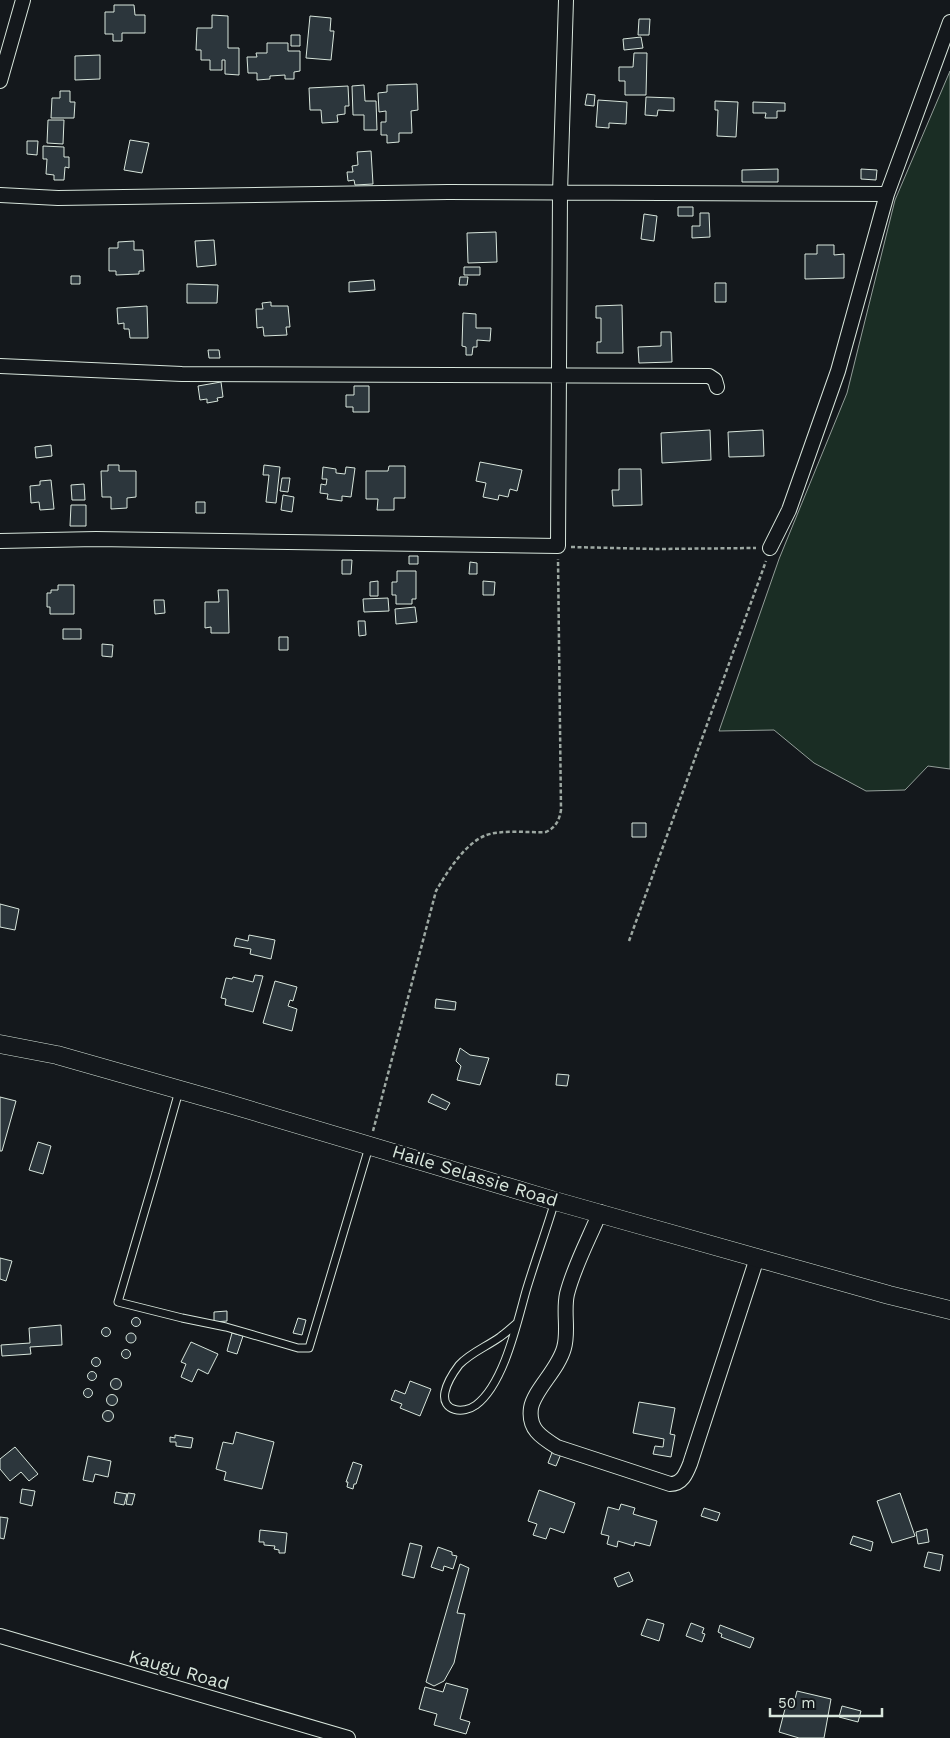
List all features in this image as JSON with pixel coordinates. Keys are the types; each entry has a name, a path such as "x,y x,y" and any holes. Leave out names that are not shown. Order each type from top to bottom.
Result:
{"street":[{"path":"0,81 23,0"},
{"path":"0,541 96,539 558,546 560,193 566,0"},
{"path":"770,548 789,510 838,371 887,194 950,22"},
{"path":"0,195 58,198 448,192 887,194"},
{"path":"0,366 182,374 709,376 715,380 717,387"},
{"name":"Haile Selassie Road","path":"0,1044 57,1055 370,1145 555,1201 600,1212 889,1295 950,1310"},
{"path":"600,1212 574,1273 567,1295 565,1347 557,1366 538,1392 531,1408 532,1423 540,1436 557,1447 670,1484 676,1484 682,1480 690,1464 757,1258"},
{"name":"Kaugu Road","path":"0,1636 348,1738"}],"lane":[{"path":"179,1090 156,1176 118,1302 226,1327 298,1348 309,1348 370,1145"},
{"path":"517,1323 460,1364 450,1378 444,1393 446,1403 450,1408 458,1411 476,1405 490,1388 501,1369 512,1343 555,1201"}],"path":[{"path":"370,1145 436,891 450,868 466,850 484,836 497,833 546,832 553,829 558,821 561,810 558,546 656,549 770,548 629,941"}],"green space":[{"path":"950,71 950,769 928,766 905,790 866,791 814,763 774,730 719,731 779,559 847,393 895,200"}],"building":[{"path":"114,5 134,5 135,15 145,15 145,33 122,33 122,41 113,41 113,34 105,34 105,12 114,12"},
{"path":"212,15 228,16 228,48 239,48 239,75 225,74 225,60 222,60 222,70 210,70 210,60 201,60 201,50 196,50 197,28 212,28"},
{"path":"310,16 331,18 330,31 334,31 331,60 306,58"},
{"path":"639,19 650,19 649,35 638,35"},
{"path":"291,35 300,35 300,46 291,46"},
{"path":"641,37 643,48 624,50 623,39"},
{"path":"267,43 288,43 288,51 300,51 300,71 294,72 294,79 285,79 285,75 270,76 270,79 257,80 257,73 248,73 247,57 257,57 256,53 267,53"},
{"path":"634,53 647,53 646,95 625,95 625,81 619,81 619,67 633,67"},
{"path":"100,55 100,79 75,80 75,56"},
{"path":"417,84 418,110 411,111 412,133 399,133 399,142 387,143 387,135 381,135 381,122 386,122 386,111 379,112 378,93 387,92 387,85"},
{"path":"364,85 365,101 376,101 377,130 364,130 364,115 353,115 352,86"},
{"path":"348,86 349,106 345,106 345,114 337,115 338,122 322,123 321,110 310,110 309,88"},
{"path":"60,91 70,91 70,102 75,102 74,118 51,118 52,98 60,98"},
{"path":"587,94 595,95 594,106 585,105"},
{"path":"646,97 674,98 674,111 658,110 657,116 645,115"},
{"path":"598,100 627,102 626,124 609,123 609,128 596,127"},
{"path":"715,101 738,102 736,137 717,136 718,110 715,110"},
{"path":"753,102 785,103 785,111 777,111 777,118 765,118 766,113 753,113"},
{"path":"48,120 64,120 63,144 47,143"},
{"path":"130,140 149,143 142,173 124,170"},
{"path":"27,141 38,141 37,155 27,154"},
{"path":"43,146 64,147 64,157 69,157 69,168 65,167 64,180 54,180 54,175 46,174 47,159 43,159"},
{"path":"371,151 373,184 355,185 354,180 348,181 347,172 353,172 352,166 358,165 357,152"},
{"path":"778,169 778,182 742,182 742,170"},
{"path":"861,169 877,170 876,180 861,179"},
{"path":"678,207 693,207 693,216 678,216"},
{"path":"700,213 709,213 710,237 692,238 692,226 700,226"},
{"path":"644,214 657,216 654,241 641,239"},
{"path":"496,232 497,262 468,263 467,233"},
{"path":"214,240 216,265 197,267 195,241"},
{"path":"134,241 134,250 143,250 144,271 139,271 139,274 116,275 116,271 109,271 109,248 118,248 118,242"},
{"path":"817,245 834,245 834,255 844,254 844,278 805,279 805,254 817,254"},
{"path":"464,267 480,267 480,275 464,275"},
{"path":"71,276 80,276 80,284 71,284"},
{"path":"460,277 468,277 467,285 459,285"},
{"path":"374,280 375,290 349,292 349,282"},
{"path":"715,283 726,283 726,302 715,302"},
{"path":"187,284 218,285 217,303 187,303"},
{"path":"271,302 271,306 288,306 290,327 286,327 287,335 264,336 263,327 257,328 256,309 263,309 262,303"},
{"path":"622,305 623,353 597,353 597,342 601,342 601,318 596,318 596,306"},
{"path":"147,306 148,338 130,338 129,329 124,329 124,323 118,324 117,308"},
{"path":"463,313 476,314 476,328 491,328 490,341 477,340 477,347 473,347 472,355 466,355 466,347 462,346"},
{"path":"661,332 671,332 672,362 639,363 638,347 661,346"},
{"path":"208,350 219,350 220,358 209,358"},
{"path":"221,382 223,397 217,398 218,401 207,403 207,399 200,400 198,386"},
{"path":"354,386 369,386 369,412 353,412 353,407 346,407 346,395 354,395"},
{"path":"710,430 711,460 662,463 661,433"},
{"path":"763,430 764,456 729,457 728,432"},
{"path":"51,445 52,456 36,458 35,447"},
{"path":"480,462 522,470 517,491 510,489 508,497 499,495 498,500 483,497 486,483 476,481"},
{"path":"108,465 119,465 119,471 136,471 136,497 127,498 127,508 111,509 111,497 102,497 101,471 108,471"},
{"path":"264,465 280,467 276,503 266,502 269,475 263,475"},
{"path":"389,466 405,466 405,498 394,498 394,510 377,510 378,499 366,499 366,471 388,471"},
{"path":"323,467 336,469 336,473 345,474 346,467 355,468 351,497 342,496 342,501 327,499 328,494 320,493 321,484 326,485 327,479 322,479"},
{"path":"619,469 641,469 642,505 613,506 612,490 619,490"},
{"path":"282,478 290,478 288,492 280,491"},
{"path":"51,480 54,509 40,510 39,502 31,503 30,486 40,485 40,481"},
{"path":"84,484 85,500 72,500 71,485"},
{"path":"283,495 294,497 292,512 281,510"},
{"path":"196,502 205,502 205,513 196,513"},
{"path":"71,505 86,505 86,526 70,526"},
{"path":"409,556 418,556 418,564 409,564"},
{"path":"342,560 352,560 351,574 342,574"},
{"path":"470,562 477,563 477,574 469,574"},
{"path":"397,571 416,571 416,599 412,599 412,604 396,604 396,595 392,595 392,582 397,582"},
{"path":"378,581 378,596 370,596 370,582"},
{"path":"483,581 495,582 494,595 483,595"},
{"path":"58,585 74,585 74,614 50,614 50,607 47,607 47,593 51,593 51,590 58,590"},
{"path":"218,590 228,590 229,633 211,633 211,627 205,628 205,602 219,602"},
{"path":"388,598 389,611 364,612 363,599"},
{"path":"154,600 164,600 165,613 155,614"},
{"path":"415,607 417,622 396,624 395,609"},
{"path":"358,621 365,621 366,635 359,636"},
{"path":"63,629 81,629 81,639 63,639"},
{"path":"279,637 288,637 288,650 279,650"},
{"path":"102,644 113,645 112,657 102,656"},
{"path":"632,823 646,823 646,837 632,837"},
{"path":"0,904 19,909 15,930 0,927"},
{"path":"249,935 275,940 271,959 250,954 251,949 234,946 236,938 248,941"},
{"path":"255,975 263,976 253,1012 225,1005 226,999 221,998 226,978 232,979 233,977 253,982"},
{"path":"275,981 297,987 293,1001 290,1000 288,1006 297,1009 292,1031 263,1023"},
{"path":"436,999 456,1002 455,1010 435,1008"},
{"path":"460,1048 470,1055 489,1058 480,1085 457,1080 461,1066 456,1061"},
{"path":"557,1074 569,1075 567,1086 556,1085"},
{"path":"432,1094 450,1103 446,1110 428,1102"},
{"path":"0,1097 16,1101 2,1151 0,1151"},
{"path":"38,1142 51,1146 43,1174 29,1170"},
{"path":"0,1258 12,1261 6,1281 0,1279"},
{"path":"227,1311 227,1321 214,1322 214,1312"},
{"path":"136,1317 141,1322 136,1327 131,1322"},
{"path":"298,1318 306,1320 302,1335 293,1333"},
{"path":"61,1325 62,1345 30,1347 31,1354 2,1356 1,1345 30,1343 29,1328"},
{"path":"106,1327 111,1332 106,1337 101,1332"},
{"path":"129,1333 133,1333 136,1338 135,1342 129,1343 126,1340 126,1336"},
{"path":"232,1333 243,1336 237,1354 227,1351"},
{"path":"191,1342 218,1354 208,1374 198,1369 192,1382 181,1377 186,1364 181,1362"},
{"path":"126,1349 131,1354 126,1359 121,1354"},
{"path":"96,1357 101,1362 96,1367 91,1362"},
{"path":"92,1371 97,1376 92,1381 87,1376"},
{"path":"114,1379 118,1379 121,1384 120,1388 114,1389 111,1386 111,1382"},
{"path":"410,1381 431,1389 420,1416 400,1408 402,1404 391,1400 395,1390 405,1394"},
{"path":"88,1388 93,1393 88,1398 83,1393"},
{"path":"110,1395 114,1395 117,1400 116,1404 110,1405 107,1402 107,1398"},
{"path":"639,1402 675,1408 670,1434 675,1435 671,1457 653,1454 655,1446 663,1447 664,1439 633,1433"},
{"path":"106,1411 110,1411 113,1416 112,1420 106,1421 103,1418 103,1414"},
{"path":"236,1432 274,1442 262,1489 224,1480 226,1472 216,1469 223,1442 233,1444"},
{"path":"175,1435 193,1438 191,1448 176,1446 176,1442 170,1442 170,1437 175,1438"},
{"path":"15,1447 38,1474 29,1481 21,1472 10,1481 0,1469 0,1459"},
{"path":"553,1450 561,1454 556,1466 548,1463"},
{"path":"88,1456 111,1461 108,1477 95,1474 93,1482 83,1480"},
{"path":"353,1462 362,1465 353,1489 347,1487 348,1482 346,1482"},
{"path":"22,1489 35,1491 32,1506 20,1503"},
{"path":"539,1490 575,1503 564,1533 550,1528 546,1539 533,1535 537,1524 528,1521"},
{"path":"116,1492 127,1494 124,1505 114,1503"},
{"path":"128,1493 135,1494 132,1505 126,1504"},
{"path":"900,1493 915,1536 892,1543 877,1501"},
{"path":"621,1504 635,1508 633,1514 657,1521 650,1546 635,1542 634,1546 618,1541 617,1547 607,1544 609,1536 601,1534 608,1507 619,1510"},
{"path":"704,1508 720,1513 717,1521 701,1516"},
{"path":"0,1517 8,1518 4,1539 0,1538"},
{"path":"927,1529 929,1542 918,1544 916,1532"},
{"path":"260,1530 287,1533 285,1553 279,1553 279,1550 274,1549 275,1546 264,1545 264,1542 259,1542"},
{"path":"853,1536 873,1542 871,1551 850,1544"},
{"path":"410,1543 422,1546 414,1578 402,1575"},
{"path":"438,1547 457,1556 453,1569 444,1566 443,1571 431,1567"},
{"path":"928,1552 943,1555 940,1571 924,1567"},
{"path":"460,1564 469,1568 457,1613 465,1614 454,1663 444,1681 434,1686 426,1682"},
{"path":"629,1572 633,1581 618,1587 614,1578"},
{"path":"647,1619 664,1624 659,1641 641,1635"},
{"path":"691,1623 704,1628 702,1633 705,1634 702,1642 686,1636"},
{"path":"720,1625 754,1638 750,1648 721,1637 722,1634 718,1632"},
{"path":"446,1683 468,1689 460,1719 470,1722 466,1734 434,1725 437,1714 419,1709 425,1687 443,1692"},
{"path":"797,1691 831,1699 824,1738 799,1738 779,1732 787,1701 794,1703"},
{"path":"842,1706 861,1711 858,1722 839,1717"}]}
